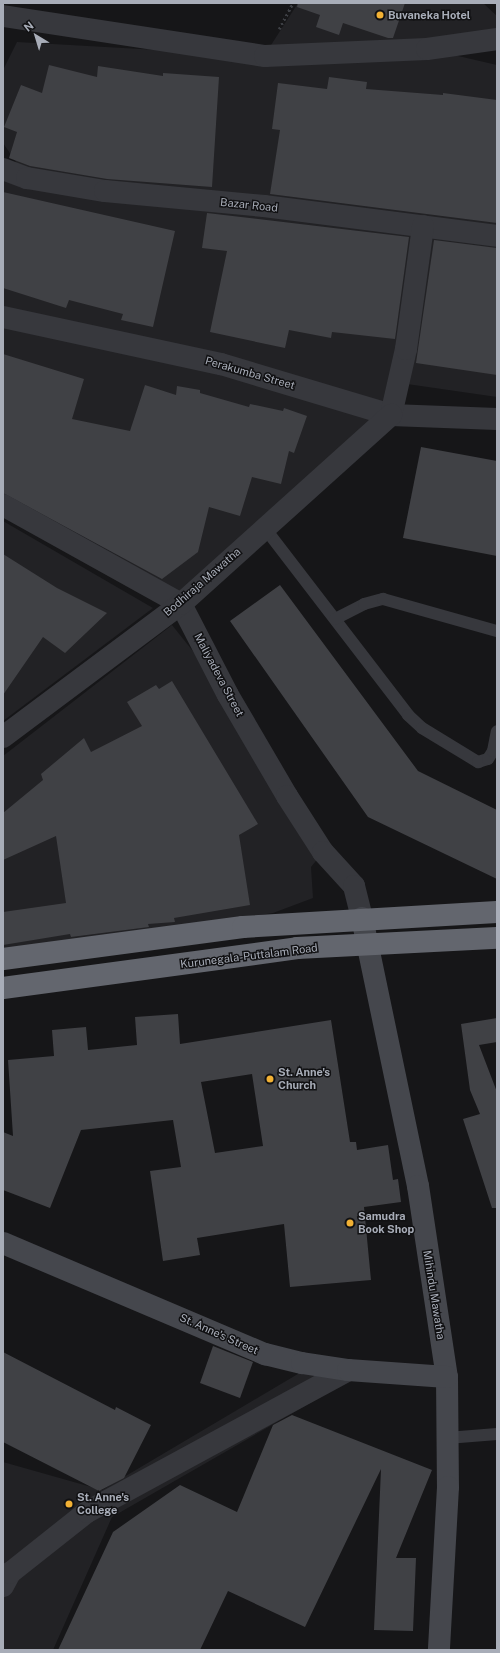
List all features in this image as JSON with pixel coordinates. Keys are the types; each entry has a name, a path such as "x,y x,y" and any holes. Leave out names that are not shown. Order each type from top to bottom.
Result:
{"highway":[{"path":"3,959 243,927 362,918 497,912"},
{"name":"Kurunegala-Puttalam Road","path":"3,988 297,948 497,938"}],"street":[{"path":"3,16 265,56 427,49 497,39"},
{"name":"Bazar Road","path":"3,169 27,178 105,191 264,206 497,236"},
{"path":"391,415 406,349 423,226"},
{"name":"Perakumba Street","path":"3,317 221,364 391,415 497,419"},
{"name":"Bodhiraja Mawatha","path":"3,737 181,604 264,527 391,415"},
{"path":"3,506 181,604"},
{"name":"Maliyadeva Street","path":"181,604 228,695 287,796 323,852 354,886 362,918"},
{"name":"Mihindu Mawatha","path":"362,918 365,945 418,1186 447,1377 448,1487 439,1650"},
{"name":"St. Anne's Street","path":"3,1243 265,1354 302,1363 348,1370 447,1377"},
{"path":"3,1586 10,1572 87,1512 348,1370"}],"lane":[{"path":"264,527 408,715 422,728 478,762 488,759 493,751 497,731"},
{"path":"335,619 364,604 383,599 497,631"},
{"path":"447,1438 497,1434"}],"shaded area":[{"path":"298,3 483,3 497,16 497,28 428,49 497,65 497,397 407,384 391,415 175,595 3,499 3,172 26,177 3,143 3,70 17,42 264,56"},
{"path":"3,521 153,608 3,721"},
{"path":"172,625 228,695 323,852 311,867 313,898 273,913 3,951 3,756"},
{"name":"St. Anne's College","path":"313,1365 352,1379 112,1517 53,1650 3,1650 3,1462 102,1490"}],"building":[{"path":"298,3 405,3 393,38 388,38 343,23 339,35 316,27 320,15 297,7"},
{"path":"49,65 97,77 98,66 163,76 163,73 219,77 212,187 107,179 30,166 9,158 17,132 4,127 21,85 42,93"},
{"path":"329,77 367,82 366,89 443,95 443,93 497,100 497,223 270,194 280,130 272,129 278,83 327,89"},
{"path":"3,192 175,231 153,327 121,320 123,314 69,300 66,308 3,288"},
{"path":"207,213 409,237 395,339 332,332 331,338 289,330 285,348 210,332 227,251 202,248"},
{"path":"434,240 497,248 497,375 416,363"},
{"path":"3,354 84,379 72,419 130,431 145,385 176,395 177,386 200,390 200,393 249,407 250,404 283,411 284,408 307,416 294,453 289,451 281,484 252,477 240,516 209,507 198,552 162,579 3,493"},
{"path":"421,447 497,461 497,556 403,538"},
{"path":"3,554 57,588 107,613 65,653 43,637 3,695"},
{"path":"280,585 418,771 497,810 497,879 368,817 230,621"},
{"path":"172,681 258,824 239,835 250,905 174,918 175,922 148,924 149,927 71,937 70,934 3,945 3,912 66,903 56,836 3,860 3,813 43,780 41,774 84,738 91,752 142,726 127,702 156,685 159,689"},
{"path":"178,1014 180,1044 331,1020 350,1142 356,1142 357,1150 388,1145 393,1180 398,1179 401,1202 364,1207 371,1280 290,1287 284,1224 197,1238 200,1255 163,1261 150,1171 181,1167 173,1120 81,1130 50,1208 3,1190 3,1132 13,1136 8,1060 54,1056 52,1030 86,1027 88,1050 137,1045 135,1017","holes":["252,1074 263,1146 215,1153 201,1082"]},
{"path":"497,1018 497,1042 479,1045 497,1092 497,1208 492,1208 463,1119 480,1114 470,1090 461,1024"},
{"path":"213,1346 253,1362 240,1398 200,1383"},
{"path":"3,1352 115,1410 116,1407 151,1425 124,1478 99,1491 3,1442"},
{"path":"292,1415 432,1470 396,1558 416,1558 413,1631 374,1630 381,1469 305,1627 228,1591 200,1650 58,1650 113,1532 180,1485 237,1512 273,1425"}],"place":[{"name":"Buvaneka Hotel","path":"380,15"},
{"name":"St. Anne's Church","path":"270,1079"},
{"name":"Samudra Book Shop","path":"350,1223"},
{"name":"St. Anne's College","path":"69,1504"}]}
